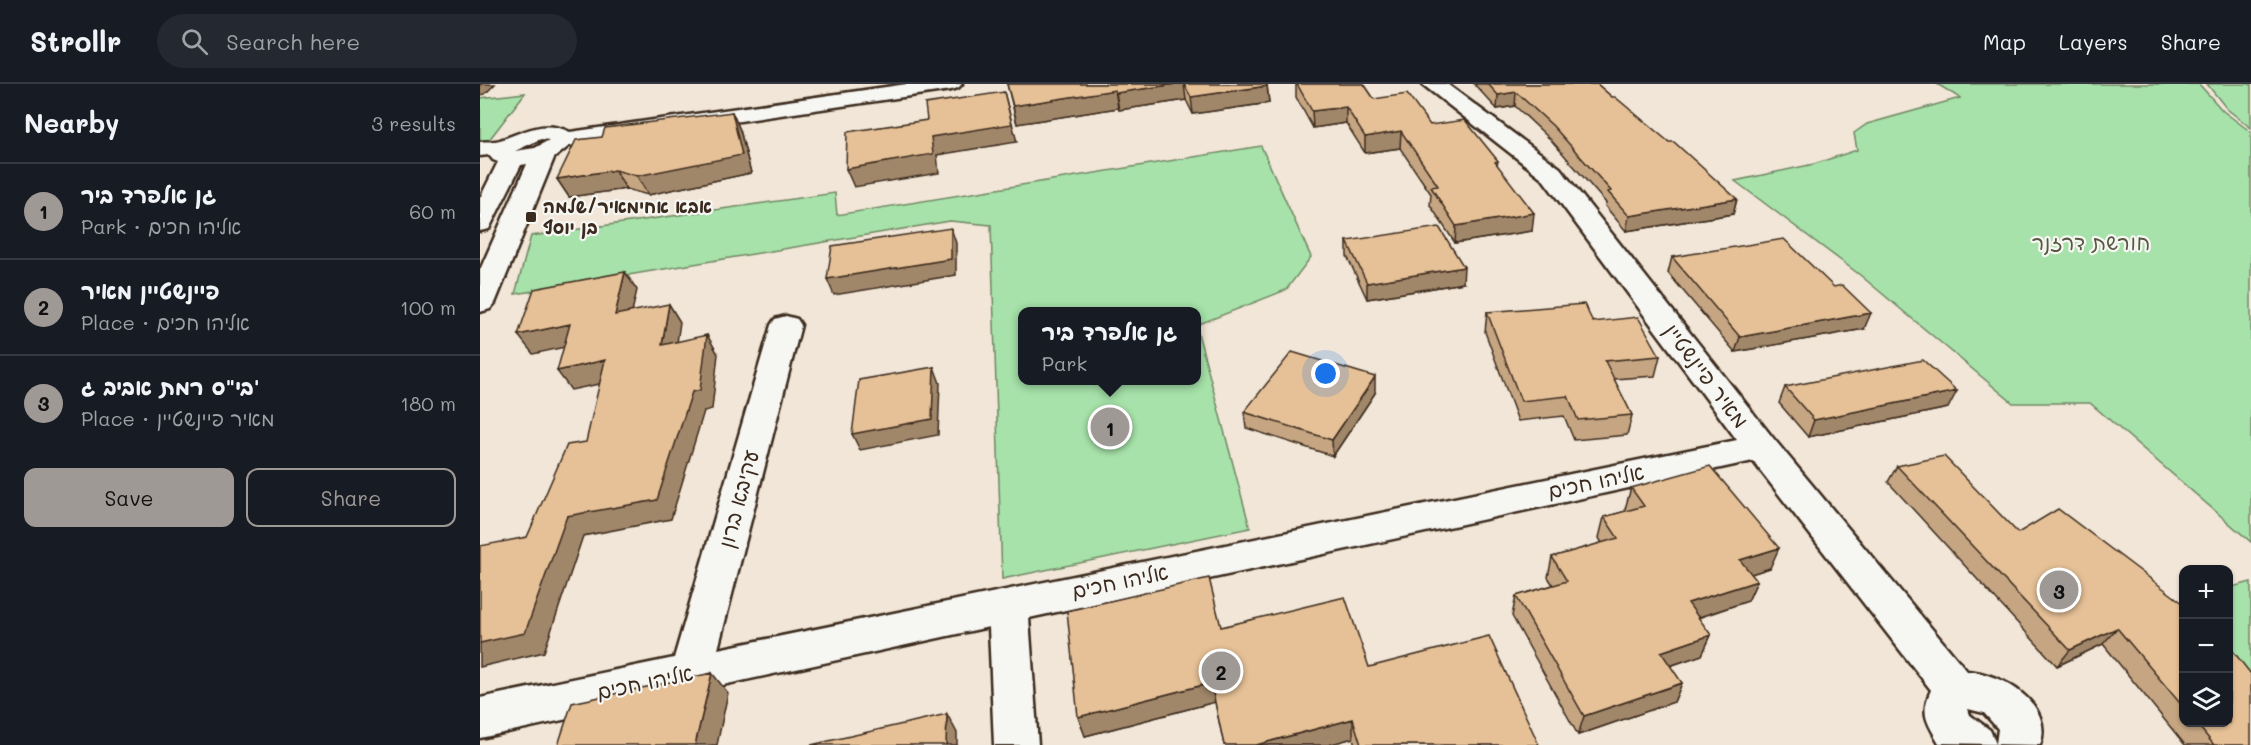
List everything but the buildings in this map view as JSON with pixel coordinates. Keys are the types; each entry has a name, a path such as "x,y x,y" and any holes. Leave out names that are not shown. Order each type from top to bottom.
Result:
{"street":[{"path":"480,149 508,153 554,147 770,102 951,84"},
{"name":"מאיר פיינשטיין","path":"1433,84 1551,173 1761,447 1957,691"},
{"path":"480,303 554,147"},
{"path":"480,223 508,153"},
{"name":"עקיבא ברון","path":"691,673 786,325"},
{"name":"אליהו חכים","path":"480,718 1761,447"},
{"path":"1008,606 1016,745"},
{"path":"1974,745 1955,730 1948,720 1946,702 1950,695 1957,691 1978,691 2006,705 2018,719 2021,729 2018,745"}],"green space":[{"name":"חורשת דרזנר","path":"1937,84 2199,84 2223,111 2251,132 2251,542 2090,403 2013,403 1860,275 1735,181 1814,164 1857,150 1854,133 1867,124 1960,98"},
{"path":"2207,84 2251,84 2251,128 2227,109"},
{"path":"525,93 489,140 480,141 480,98"},
{"path":"1261,146 1311,257 1286,290 1201,323 1201,307 1018,307 1018,385 1201,385 1201,344 1250,528 1002,579 991,225 950,221 515,294 531,236 835,193 837,215"},
{"path":"2251,582 2251,680 2233,663 2233,587"}],"place":[{"name":"אבא אחימאיר/שלמה בן יוסף","path":"531,217"},
{"name":"גן אלפרד ביר","path":"1110,427"},
{"name":"בי\"ס רמת אביב ג'","path":"2059,590"},
{"name":"פיינשטיין מאיר","path":"1221,671"}]}
